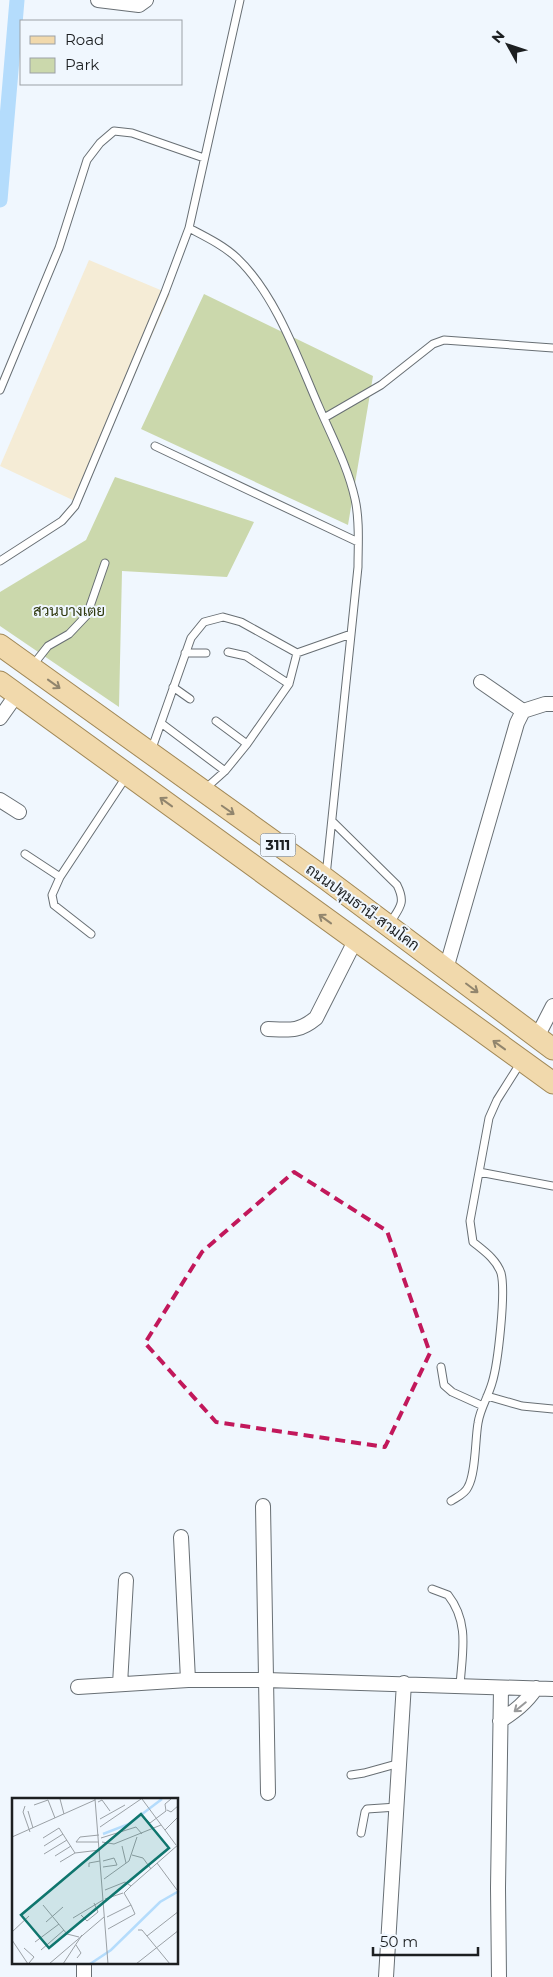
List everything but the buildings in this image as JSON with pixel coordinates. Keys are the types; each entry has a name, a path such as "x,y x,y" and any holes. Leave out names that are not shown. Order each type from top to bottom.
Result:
{"main road":[{"name":"ถนนปทุมธานี-สามโคก","path":"0,645 326,879 545,1043"},
{"name":"3111","path":"8,688 553,1083"}],"street":[{"path":"98,0 138,5 146,0"},
{"path":"481,682 523,711"},
{"path":"0,718 8,688"},
{"path":"446,969 517,723 523,711 545,704 553,704"},
{"path":"0,800 18,812"},
{"path":"268,1029 296,1030 305,1027 316,1018 355,941"},
{"path":"545,1043 553,1006"},
{"path":"263,1506 268,1793"},
{"path":"181,1537 188,1680"},
{"path":"120,1684 126,1580"},
{"path":"78,1687 188,1680 266,1680 553,1689"},
{"path":"386,1977 398,1807 404,1683"},
{"path":"499,1977 498,1888 501,1688"},
{"path":"500,1721 528,1701 536,1688"},
{"path":"84,1964 84,1977"}],"lane":[{"path":"0,561 62,521 75,506 161,301 189,228 198,196 204,158 240,0"},
{"path":"0,390 59,248 87,160 100,142 114,131 132,133 204,158"},
{"path":"189,228 222,246 238,259 264,291 280,318 324,418 343,463 355,499 358,567 326,879"},
{"path":"324,418 381,385 433,344 444,340 553,348"},
{"path":"155,446 358,542"},
{"path":"31,668 48,646 69,634 87,615 105,563"},
{"path":"150,754 191,638 204,622 224,617 241,622 297,653 351,634"},
{"path":"228,652 246,656 289,684"},
{"path":"185,653 206,653"},
{"path":"202,791 225,771 247,744 289,684 297,653"},
{"path":"173,687 190,699"},
{"path":"216,720 247,744"},
{"path":"161,723 225,771"},
{"path":"91,934 54,905 52,895 60,877 128,775"},
{"path":"332,821 392,880 402,895 402,903 388,925"},
{"path":"25,854 60,877"},
{"path":"451,1501 468,1487 478,1421 495,1372 502,1294 501,1274 488,1253 474,1242 470,1222 489,1118 497,1100 522,1061"},
{"path":"479,1172 553,1186"},
{"path":"441,1367 444,1385 452,1392 483,1406"},
{"path":"487,1396 522,1406 553,1409"},
{"path":"432,1589 448,1595 461,1616 464,1639 460,1686"},
{"path":"351,1775 400,1763"},
{"path":"361,1833 367,1809 398,1807"}],"highlighted area":[{"path":"294,1172 387,1231 430,1353 385,1447 216,1422 145,1343 202,1252"}],"shaded area":[{"path":"89,260 170,294 79,503 0,466"}],"green space":[{"path":"204,294 373,376 348,525 141,429"},
{"name":"สวนบางเตย","path":"115,477 254,522 227,577 122,571 119,707 0,626 0,592 86,540"}],"waterway":[{"path":"0,200 17,0"}]}
